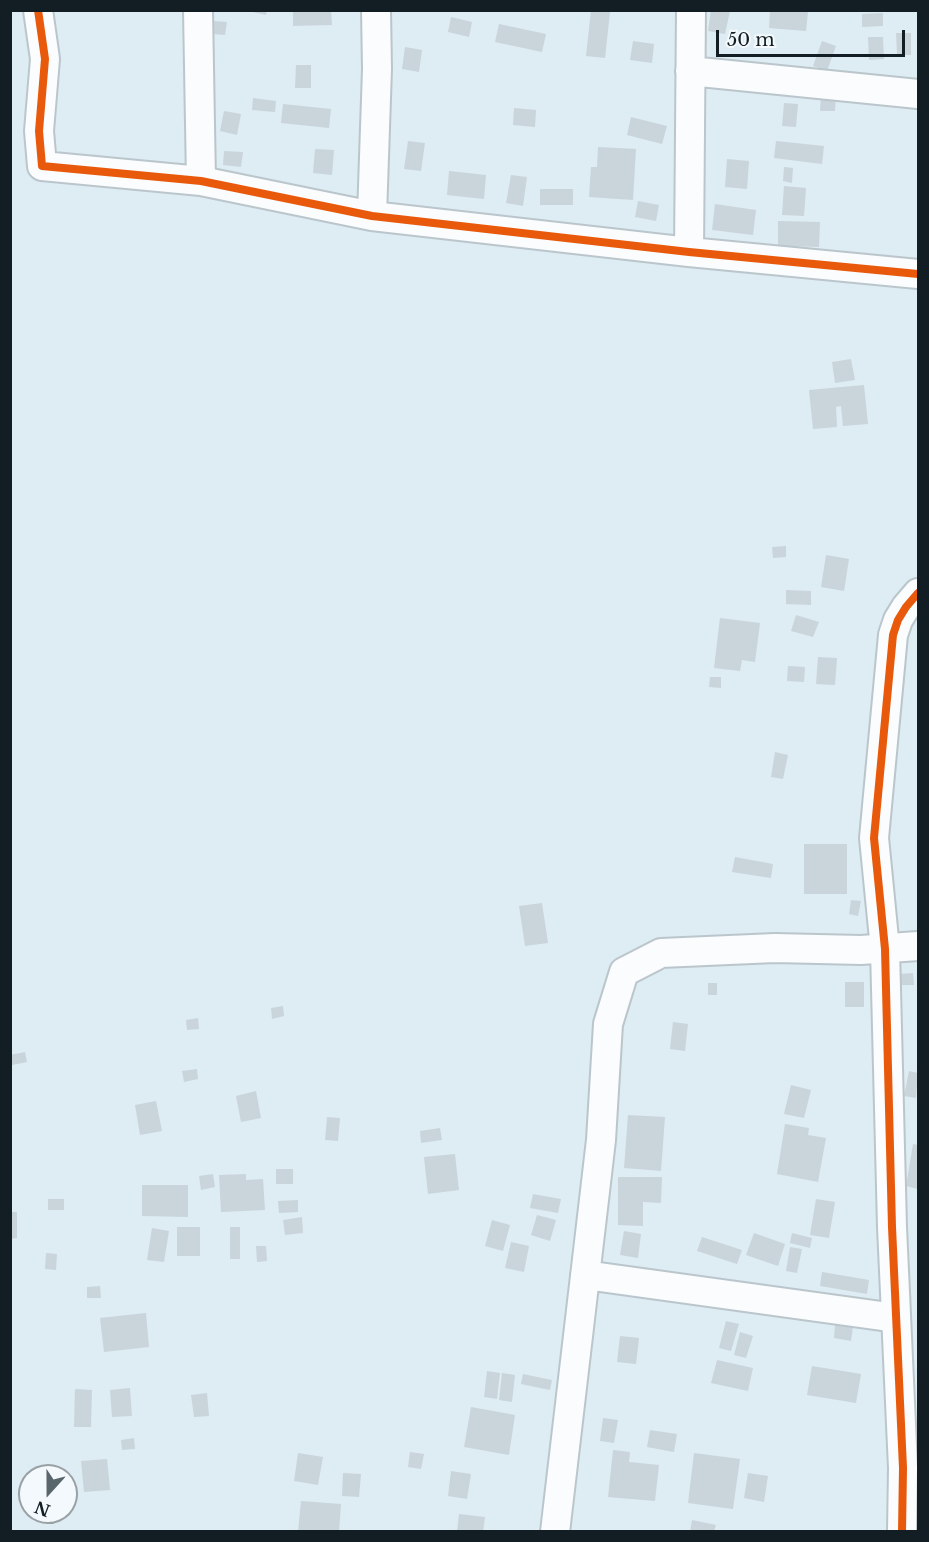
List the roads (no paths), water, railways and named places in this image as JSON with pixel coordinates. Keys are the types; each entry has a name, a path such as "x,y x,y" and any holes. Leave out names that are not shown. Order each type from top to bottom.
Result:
{"street":[{"path":"38,10 45,59 39,131 42,166 201,181 372,216 689,252 918,274"},
{"path":"198,10 201,181"},
{"path":"372,216 377,69 376,10"},
{"path":"689,252 691,10"},
{"path":"690,71 918,94"},
{"path":"902,1532 911,1486 896,1318 885,948 874,838 893,635 906,606 918,593"},
{"path":"555,1532 601,1140 608,1023 624,972 661,953 775,948 918,946"},
{"path":"585,1275 896,1318"}]}
